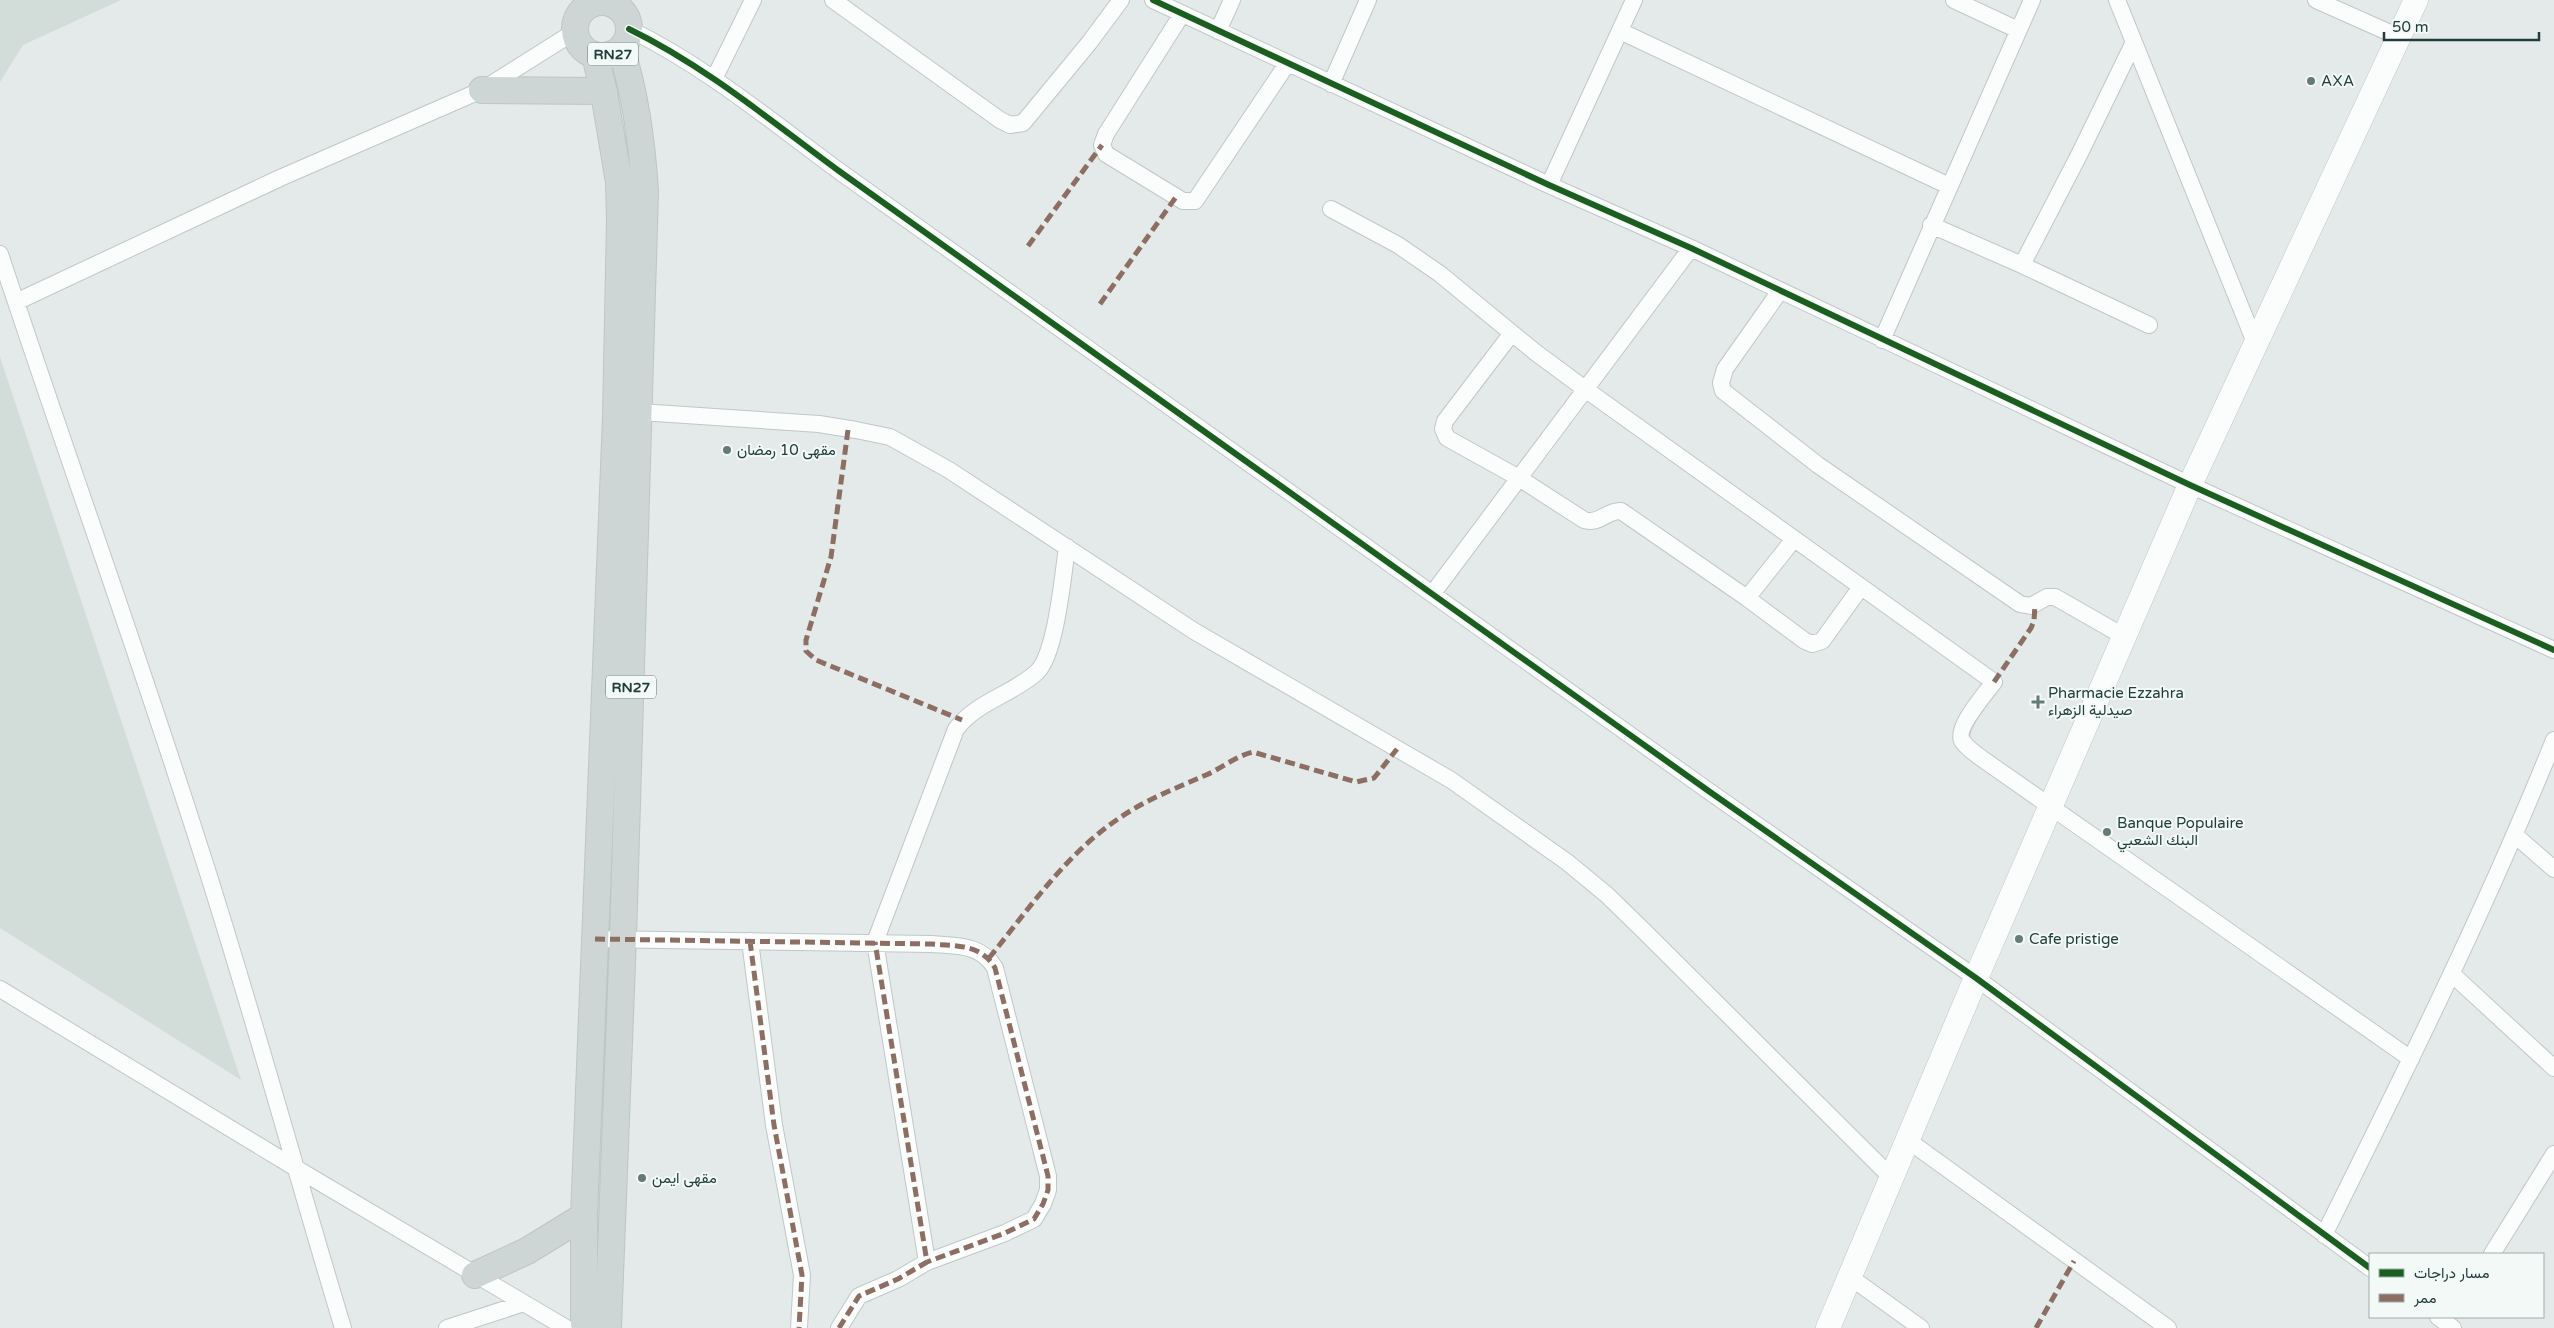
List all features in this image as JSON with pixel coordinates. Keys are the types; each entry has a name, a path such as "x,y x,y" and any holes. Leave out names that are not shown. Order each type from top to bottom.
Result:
{"main road":[{"name":"RN27","path":"589,1327 584,1216 595,939 628,415 645,192 642,145 625,39 624,12 608,1 590,4 577,14 581,47 595,55 606,56 625,39"},
{"name":"RN27","path":"589,1327 623,938 628,415 619,182 604,91 595,55"},
{"path":"482,90 604,91"},
{"path":"475,1275 527,1251 584,1216"}],"street":[{"path":"714,79 753,0"},
{"path":"833,0 1000,120 1015,126 1023,123 1089,43 1121,0"},
{"path":"1153,0 1549,185 1691,248 2190,486 2554,650"},
{"path":"1218,32 1232,0"},
{"path":"1332,84 1368,0"},
{"path":"1549,185 1634,0"},
{"path":"1954,0 2018,30"},
{"path":"1882,340 1931,225 2032,0"},
{"path":"2117,0 2256,345"},
{"path":"2316,0 2399,37"},
{"path":"1828,1328 1906,1139 2190,486 2416,0"},
{"path":"16,302 280,178 482,90 577,14"},
{"path":"1182,14 1106,134 1102,145 1106,154 1183,201 1195,201 1288,64"},
{"path":"1620,31 1949,186"},
{"path":"625,39 650,39 714,79 838,171 1702,786 1976,978 2369,1267"},
{"path":"2022,265 2075,163 2134,42"},
{"path":"1331,209 1398,245 1440,274 1585,389 1994,682 1963,724 1960,736 1962,742 1984,760 2411,1059"},
{"path":"1931,225 2022,265 2149,325"},
{"path":"1433,593 1691,248"},
{"path":"0,254 199,842 255,1022 294,1168 343,1328"},
{"path":"1780,291 1725,369 1721,383 1723,391 1818,465 2020,604 2031,606 2047,597 2055,597 2125,637"},
{"path":"1512,333 1445,421 1443,429 1447,438 1519,478 1590,522 1596,521 1610,512 1621,511 1747,598 1805,641 1817,644 1822,641 1861,588"},
{"path":"628,415 820,424 890,437 949,470 1194,631 1451,780 1567,862 1607,895 1650,936 1891,1177"},
{"path":"1747,598 1794,539"},
{"path":"927,1262 875,942 956,729 974,710 1036,672 1043,664 1049,652 1068,547"},
{"path":"2324,1235 2453,975 2516,836 2554,740"},
{"path":"2516,836 2554,869"},
{"path":"595,939 932,944 969,948 982,952 989,958 995,968 1048,1176 1048,1190 1043,1204 1034,1219 1005,1233 927,1262 898,1279 859,1296 839,1328"},
{"path":"750,941 774,1125 802,1275 799,1328"},
{"path":"2453,975 2554,1068"},
{"path":"0,989 294,1168 475,1275 524,1303 589,1327"},
{"path":"1906,1139 2168,1328"},
{"path":"2493,1253 2554,1154"},
{"path":"1850,1277 1921,1328"},
{"path":"446,1328 524,1303"}],"shaded area":[{"path":"0,0 121,0 23,45 0,82"},
{"path":"0,357 241,1080 0,928"}],"marked path":[{"path":"1028,246 1102,145"},
{"path":"1100,304 1176,197"},
{"path":"848,430 831,557 806,640 806,651 816,660 962,720"},
{"path":"1994,682 2031,628 2034,621 2035,605"},
{"path":"989,958 1033,902 1081,849 1118,819 1150,800 1253,752 1356,782 1374,778 1397,749"},
{"path":"595,939 931,944 968,948 983,954 995,968 1048,1176 1048,1190 1043,1204 1034,1219 1005,1233 927,1262"},
{"path":"750,941 774,1125 802,1275 799,1328"},
{"path":"839,1328 859,1296 898,1279 927,1262 875,942"},
{"path":"2036,1328 2074,1261"}],"cycle path":[{"path":"1153,0 1549,185 1691,248 2190,485 2554,650"},
{"path":"629,29 684,60 737,95 839,171 1710,792 1976,978 2369,1267"}],"place":[{"name":"AXA","path":"2311,81"},
{"name":"مقهى 10 رمضان","path":"727,450"},
{"name":"Pharmacie Ezzahra صيدلية الزهراء","path":"2038,702"},
{"name":"Banque Populaire البنك الشعبي","path":"2107,832"},
{"name":"Cafe pristige","path":"2019,939"},
{"name":"مقهى ايمن","path":"642,1178"}]}
